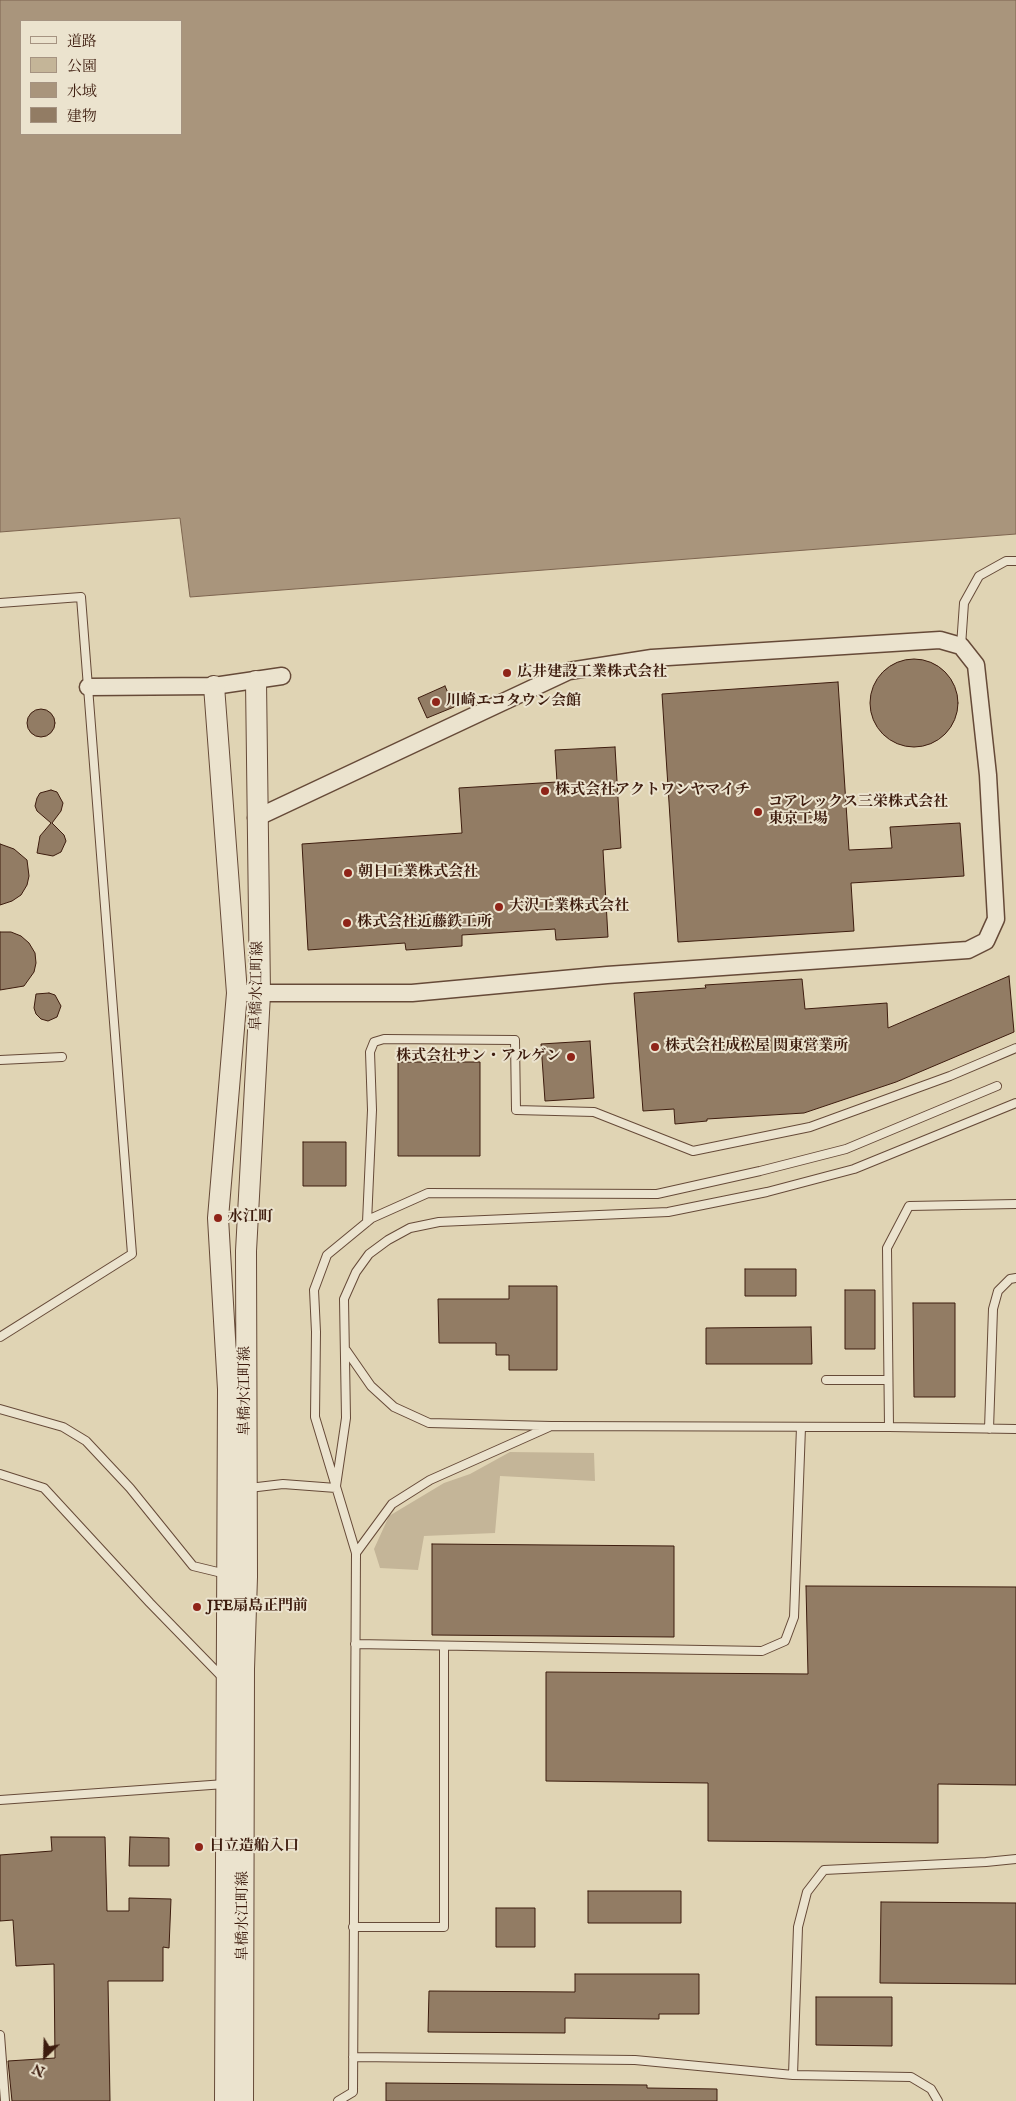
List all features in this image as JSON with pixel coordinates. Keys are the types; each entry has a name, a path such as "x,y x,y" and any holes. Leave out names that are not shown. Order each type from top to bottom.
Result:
{"street":[{"path":"237,993 412,992 968,950 986,941 996,919 988,776 976,665 961,646 940,640 652,658 569,672 256,818"},
{"path":"88,687 214,686 282,676"},
{"name":"皐橋水江町線","path":"225,2101 234,1785 237,1487 246,1252 260,994 256,818 256,680"},
{"name":"皐橋水江町線","path":"214,686 237,993 218,1218 228,1389 237,1487 226,1574 226,1681 234,1785 243,2101"}],"lane":[{"path":"961,646 964,604 979,576 1006,561 1016,561"},
{"path":"0,603 81,597 132,1254 0,1337"},
{"path":"368,1222 372,1110 370,1052 374,1042 384,1039 516,1040 516,1110 594,1112 694,1151 810,1127 950,1076 1016,1048"},
{"path":"0,1060 62,1058"},
{"path":"338,2101 353,2092 356,1553 315,1417 316,1332 314,1290 327,1255 368,1222 428,1193 656,1194 760,1172 846,1149 998,1086"},
{"path":"336,1488 346,1418 344,1299 356,1272 369,1254 388,1240 410,1228 439,1222 668,1212 767,1192 854,1169 1016,1102"},
{"path":"889,1427 887,1248 909,1206 1016,1204"},
{"path":"989,1429 993,1309 998,1290 1010,1279 1016,1278"},
{"path":"346,1350 371,1386 394,1407 429,1423 551,1426 1016,1429"},
{"path":"826,1380 888,1380"},
{"path":"0,1410 63,1428 86,1441 130,1488 192,1566 226,1574"},
{"path":"356,1553 392,1504 430,1480 551,1426"},
{"path":"355,1644 762,1651 785,1641 794,1617 801,1427"},
{"path":"0,1474 44,1488 156,1610 226,1681"},
{"path":"237,1487 283,1484 336,1488"},
{"path":"353,1927 444,1927 444,1646"},
{"path":"0,1800 234,1785"},
{"path":"793,2075 798,1927 807,1892 824,1870 1016,1859"},
{"path":"0,2035 5,2101"},
{"path":"353,2057 635,2060 793,2075 911,2077 931,2089 938,2101"}],"green space":[{"path":"510,1452 594,1453 595,1481 500,1476 495,1533 424,1536 418,1570 380,1568 374,1549 389,1516 444,1483 470,1474"}],"water":[{"path":"0,0 1016,0 1016,534 190,597 180,518 0,532"}],"building":[{"path":"905,659 923,659 939,666 951,678 958,694 958,712 951,728 939,740 923,747 905,747 889,740 877,728 870,712 870,694 877,678 889,666"},
{"name":"コアレックス三栄株式会社 東京工場","path":"838,682 849,850 892,848 890,827 960,823 964,876 851,883 854,931 678,942 662,694"},
{"name":"川崎エコタウン会館","path":"445,686 454,707 427,718 418,698"},
{"path":"41,709 51,713 55,723 51,733 41,737 31,733 27,723 31,713"},
{"path":"615,747 621,848 603,850 608,937 556,940 555,929 462,935 462,946 406,950 405,943 308,950 302,844 462,833 459,788 557,782 555,750"},
{"path":"51,790 57,792 63,803 61,811 52,823 64,835 66,841 61,852 53,856 37,853 40,836 51,823 37,811 35,806 40,793"},
{"path":"0,844 14,849 27,860 29,876 27,885 21,895 12,901 0,905"},
{"path":"0,932 11,932 21,936 29,943 35,953 36,963 34,972 24,986 0,990"},
{"path":"1009,976 1014,1032 896,1082 804,1113 707,1119 707,1121 675,1124 674,1109 643,1111 634,993 706,988 705,985 802,979 805,1009 887,1003 888,1028"},
{"path":"49,993 55,995 61,1006 57,1017 48,1021 41,1019 36,1014 34,1008 36,994"},
{"path":"590,1041 594,1098 545,1101 541,1044"},
{"path":"398,1062 480,1062 480,1156 398,1156"},
{"path":"303,1142 346,1142 346,1186 303,1186"},
{"path":"745,1269 796,1269 796,1296 745,1296"},
{"path":"509,1286 557,1286 557,1370 509,1370 509,1355 496,1355 496,1343 439,1343 438,1299 509,1299"},
{"path":"845,1290 875,1290 875,1349 845,1349"},
{"path":"913,1303 955,1303 955,1397 914,1397"},
{"path":"811,1327 812,1364 706,1364 706,1328"},
{"path":"432,1544 674,1546 674,1637 432,1635"},
{"path":"806,1586 1016,1587 1016,1785 938,1784 938,1843 708,1841 708,1783 546,1781 546,1672 808,1674"},
{"path":"51,1837 105,1837 107,1911 129,1911 129,1898 171,1899 169,1948 163,1947 163,1981 108,1981 110,2101 12,2101 8,2061 55,2058 54,1964 16,1966 13,1920 0,1921 0,1855 52,1851"},
{"path":"130,1837 169,1838 169,1866 129,1866"},
{"path":"588,1891 681,1891 681,1923 588,1923"},
{"path":"881,1902 1016,1903 1016,1984 880,1983"},
{"path":"496,1908 535,1908 535,1947 496,1947"},
{"path":"575,1974 699,1974 699,2014 659,2014 659,2019 565,2018 565,2033 428,2032 429,1991 575,1992"},
{"path":"816,1997 892,1997 892,2046 816,2045"},
{"path":"386,2083 647,2085 647,2088 717,2089 717,2101 386,2101"}],"place":[{"name":"広井建設工業株式会社","path":"507,673"},
{"name":"川崎エコタウン会館","path":"436,702"},
{"name":"株式会社アクトワンヤマイチ","path":"545,791"},
{"name":"コアレックス三栄株式会社 東京工場","path":"758,812"},
{"name":"朝日工業株式会社","path":"348,873"},
{"name":"大沢工業株式会社","path":"499,907"},
{"name":"株式会社近藤鉄工所","path":"347,923"},
{"name":"株式会社成松屋 関東営業所","path":"655,1047"},
{"name":"株式会社サン・アルゲン","path":"571,1057"},
{"name":"水江町","path":"218,1218"},
{"name":"JFE扇島正門前","path":"197,1607"},
{"name":"日立造船入口","path":"199,1847"}]}
